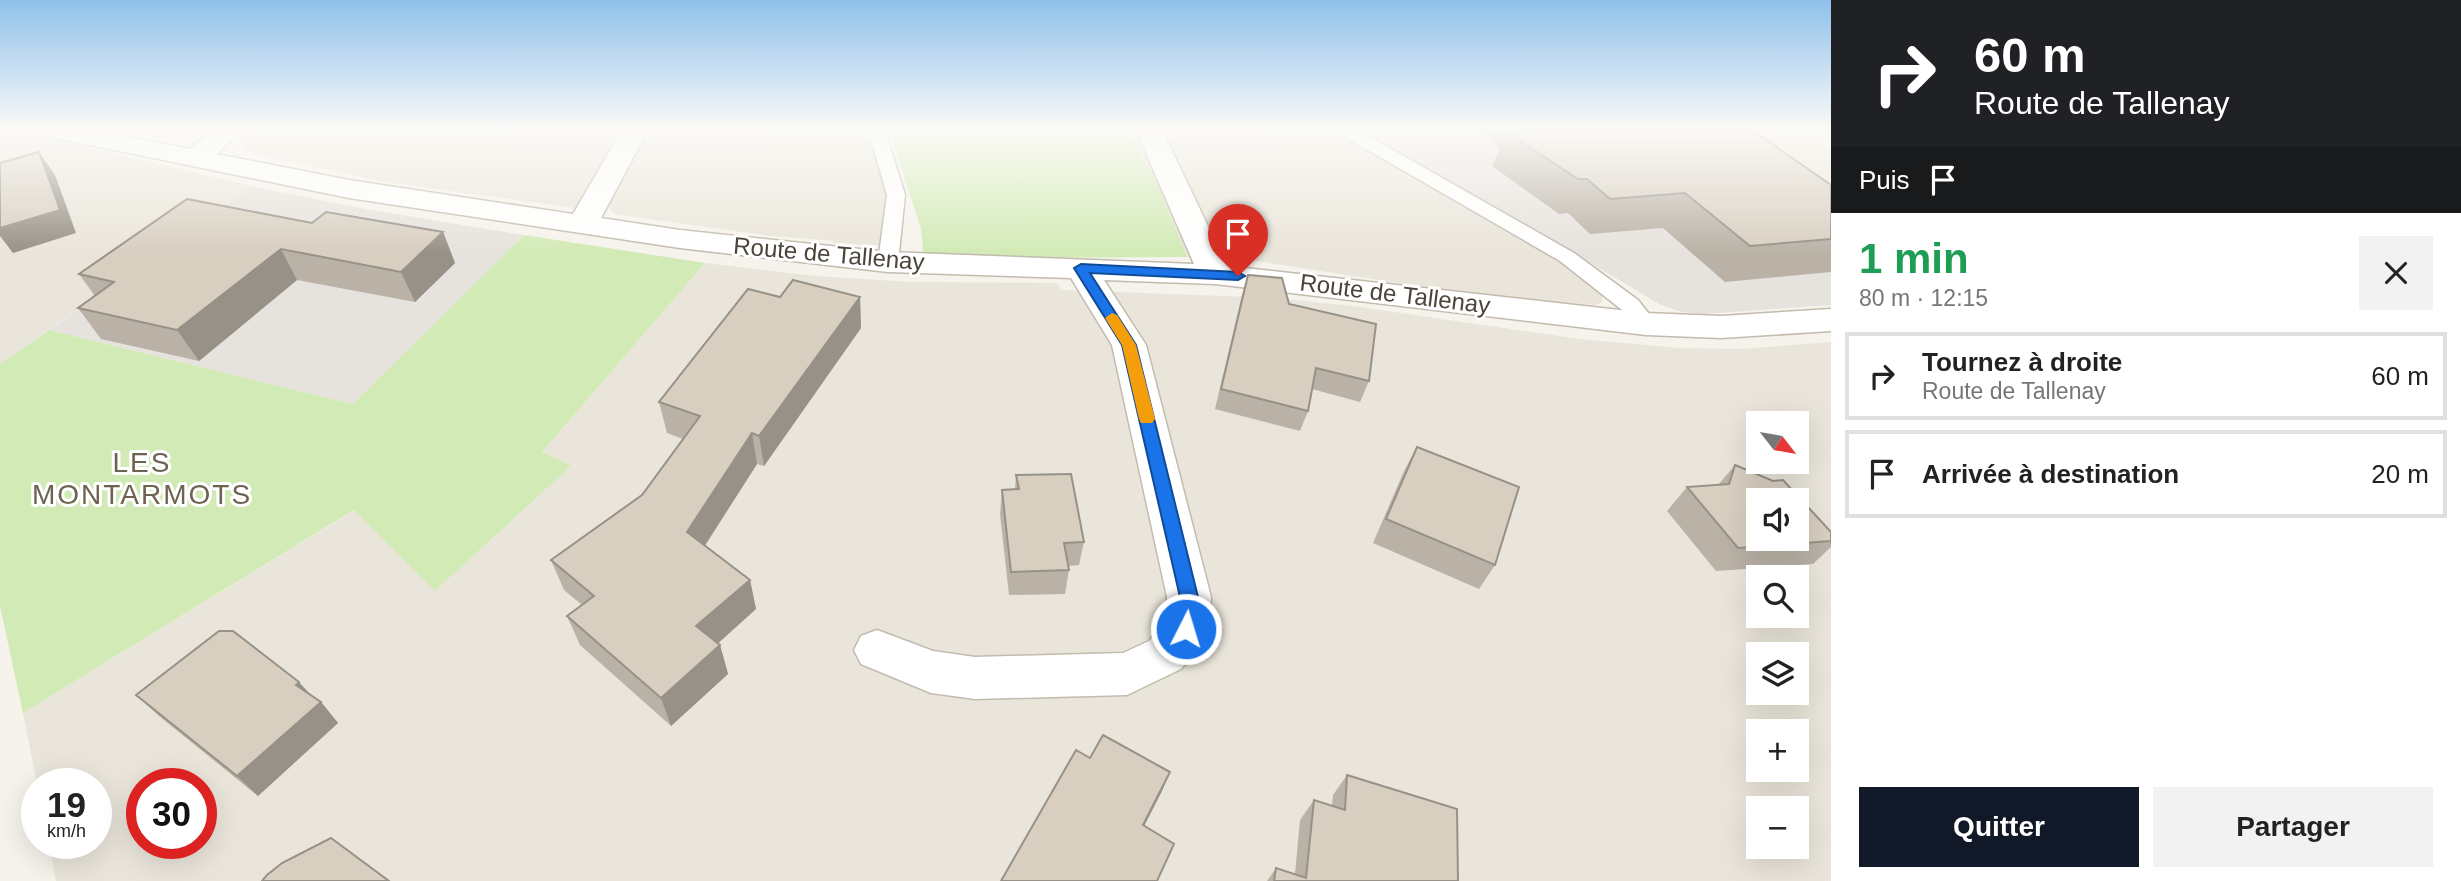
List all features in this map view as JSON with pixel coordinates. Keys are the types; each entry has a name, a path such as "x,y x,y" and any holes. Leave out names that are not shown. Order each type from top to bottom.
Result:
{"street":[{"name":"Route de Tallenay","path":"267,171 349,189 582,225 680,239 888,262 1216,274 1646,324 1721,327 1831,320"},
{"path":"582,225 612,171"},
{"path":"1168,171 1216,274"},
{"path":"877,650 932,672 975,678 1127,674 1165,655 1186,629 1189,597 1129,345 1081,268"}],"lane":[{"path":"888,262 896,195 889,171"},
{"path":"1418,171 1567,257 1630,305 1646,324"}],"shaded area":[{"path":"0,171 189,171 252,186 0,364"},
{"path":"334,171 600,171 583,204 574,208 378,181"},
{"path":"625,171 879,171 898,232 892,246 832,243 835,241 772,236 614,214 608,206"},
{"path":"1150,171 1404,171 1550,254 1603,295 1602,302 1596,305 1540,303 1257,261 1187,257"},
{"path":"1430,171 1770,171 1831,228 1831,305 1703,314 1682,312 1661,305"},
{"path":"1770,171 1831,171 1831,228"},
{"path":"252,186 365,209 524,235 353,404 49,330"},
{"path":"705,263 815,276 911,282 1057,283 1061,290 1276,298 1353,306 1580,339 1679,348 1740,349 1831,342 1831,881 56,881 52,859 112,859 112,768 34,768 23,713 355,510 435,591 570,467 542,452"}],"green space":[{"path":"902,171 1150,171 1187,257 924,258 921,229"},
{"path":"524,235 705,263 542,452 571,466 435,591 354,510 23,713 0,606 0,364 49,330 353,404"}],"building":[{"path":"0,171 46,171 60,210 0,228"},
{"path":"1566,171 1811,171 1831,185 1831,239 1750,246 1685,193 1610,199 1587,179 1578,179"},
{"path":"187,199 312,223 326,212 443,232 401,272 281,249 177,330 78,308 114,282 79,274"},
{"path":"1248,275 1282,278 1289,304 1376,324 1369,381 1316,368 1308,411 1221,389"},
{"path":"793,280 860,297 759,436 752,433 687,532 750,580 696,626 720,645 661,698 567,616 594,596 551,560 642,495 700,416 659,402 748,289 780,297"},
{"path":"1417,447 1519,487 1495,565 1386,519"},
{"path":"1735,465 1746,470 1746,474 1756,474 1773,481 1783,480 1790,488 1746,488 1746,547 1738,548 1687,487 1729,484"},
{"path":"1071,474 1084,542 1064,543 1069,570 1011,572 1002,490 1019,489 1016,475"},
{"path":"1809,508 1831,532 1831,541 1809,543"},
{"path":"219,631 233,631 299,682 296,685 321,702 237,776 136,695"},
{"path":"1103,735 1170,772 1143,825 1174,844 1157,881 1001,881 1076,750 1090,758"},
{"path":"1347,775 1457,809 1458,881 1274,881 1276,868 1306,878 1314,800 1345,810"},
{"path":"331,838 389,881 262,881 282,863"}],"slow traffic":[{"path":"1112,318 1129,345 1147,419"}],"district":[{"name":"LES MONTARMOTS","path":"142,478"}],"route":[{"path":"1186,629 1189,597 1129,345 1081,268 1238,276"}]}
